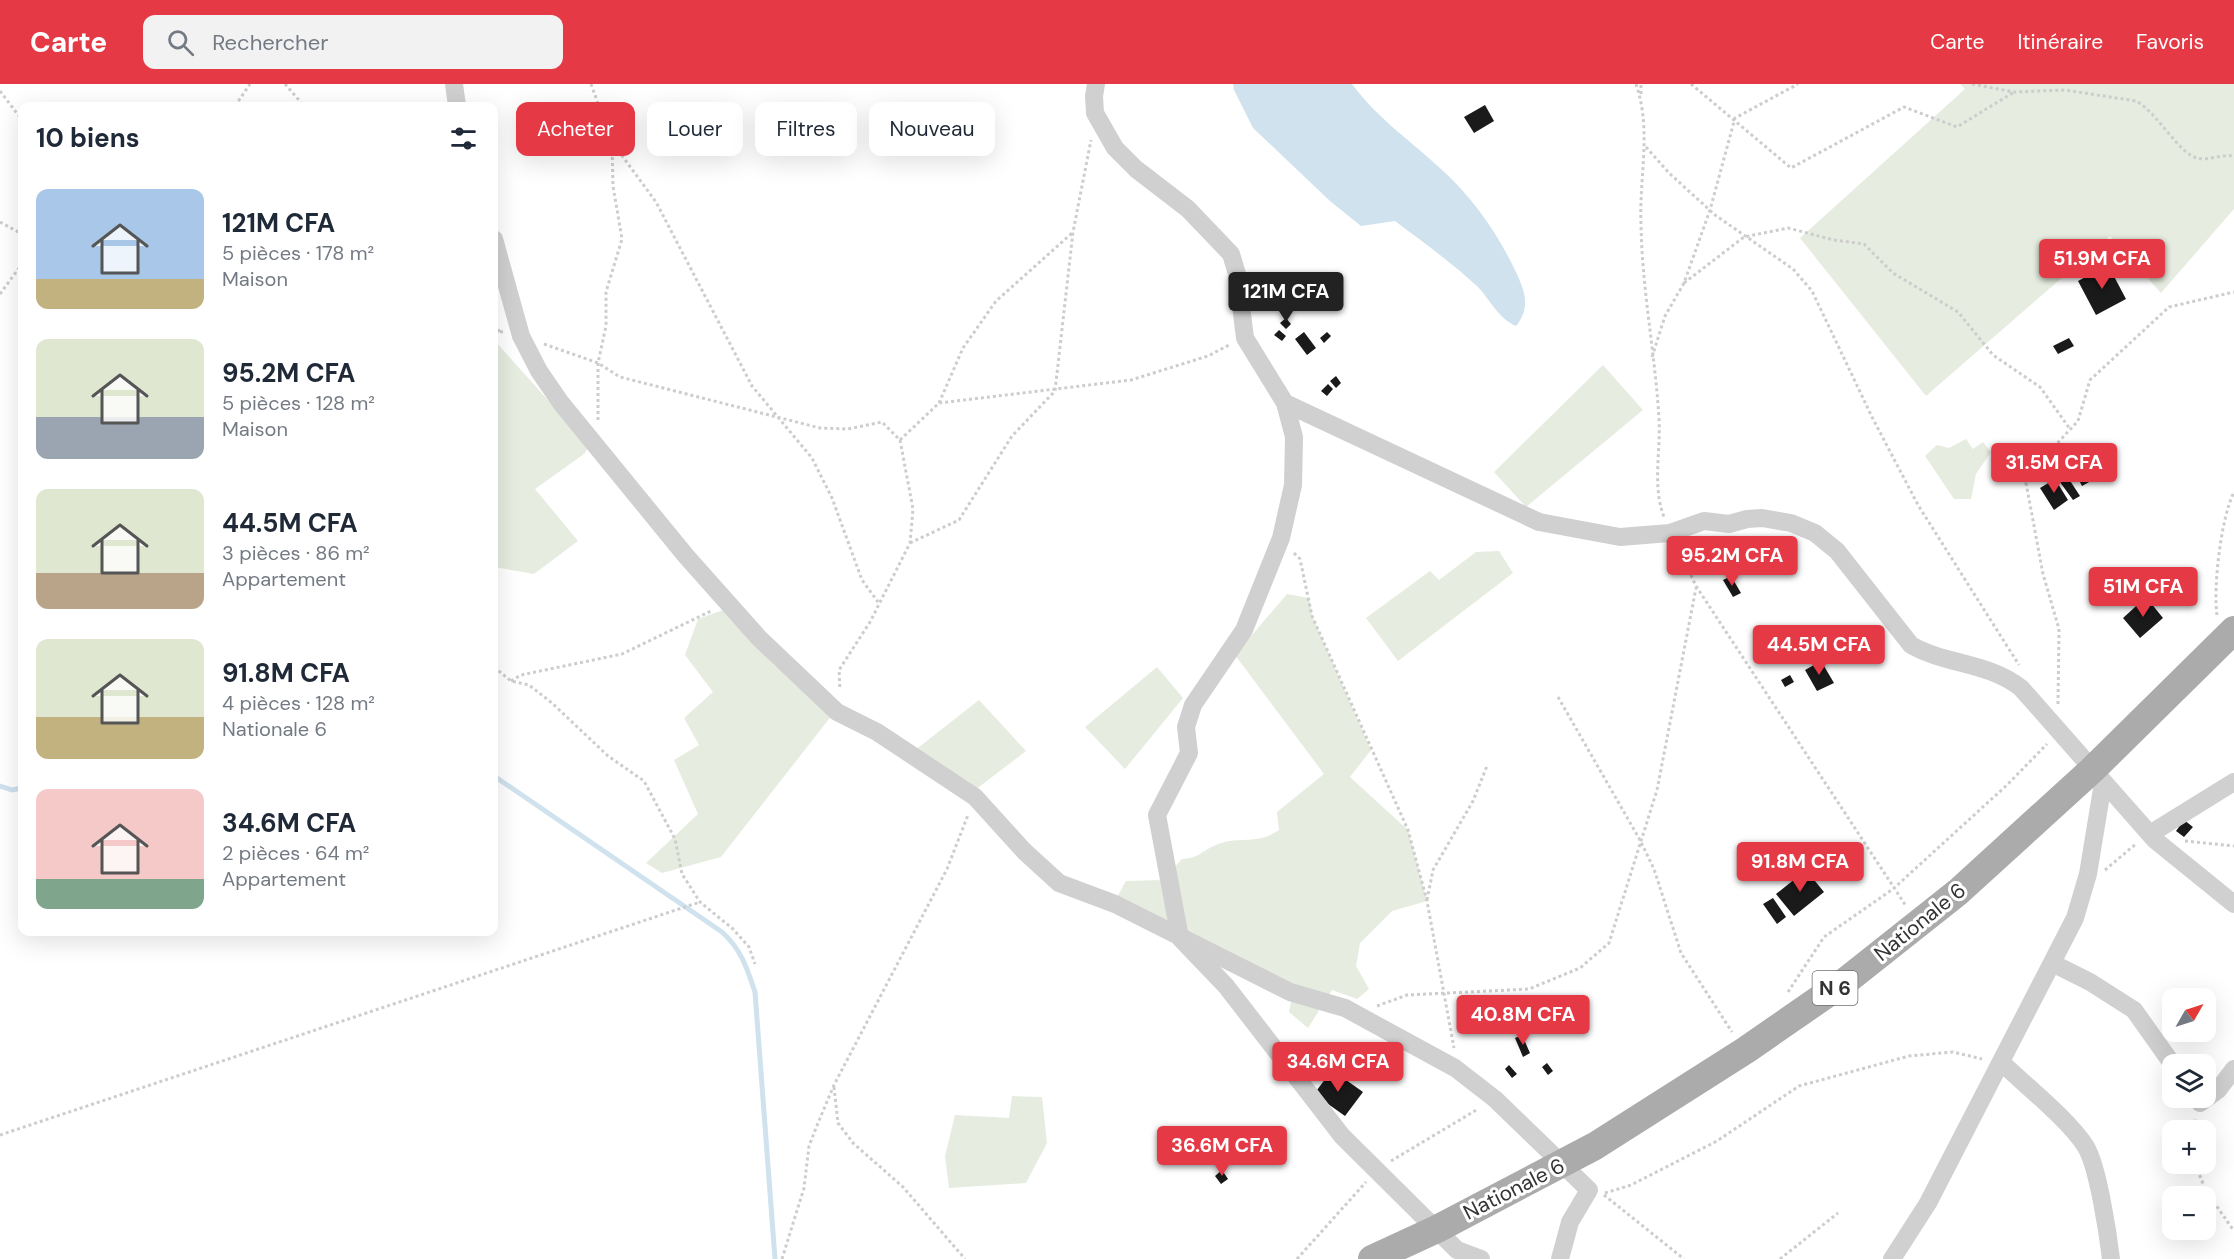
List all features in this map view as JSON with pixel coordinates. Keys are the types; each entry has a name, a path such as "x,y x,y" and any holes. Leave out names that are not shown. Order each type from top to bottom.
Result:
{"main road":[{"name":"Nationale 6","path":"1372,1259 1437,1229 1564,1163 1746,1050 1847,980 1920,924 2097,777 2228,637"}],"street":[{"path":"454,84 456,102"},
{"path":"1096,84 1095,113 1115,148 1136,169 1188,209 1231,254 1237,274 1245,338 1285,403 1294,437 1295,460 1290,509 1281,538 1244,630 1193,705 1186,727 1189,753 1157,815 1180,938 1226,986 1342,1136 1457,1250 1481,1259"},
{"path":"498,253 521,336 539,371 598,449 728,603 787,666 842,715 877,732 975,797 1024,851 1059,883 1115,904 1290,992 1345,1008 1455,1068 1496,1099 1596,1192 1570,1222 1560,1259"},
{"path":"1285,403 1539,522 1620,537 1671,533 1695,522 1729,524 1762,518 1791,524 1815,533 1838,551 1911,645 1926,654 1982,666 2006,676 2022,688 2058,727 2097,777 2150,834 2234,904"},
{"path":"1892,1259 1928,1203 2075,918 2085,887 2097,777"},
{"path":"2150,834 2234,782"},
{"path":"2052,963 2111,993 2134,1010 2166,1054"},
{"path":"2001,1062 2063,1121 2087,1148 2101,1198 2111,1259"},
{"path":"2216,1091 2234,1069"}],"path":[{"path":"238,102 250,84"},
{"path":"285,84 301,102"},
{"path":"591,84 598,102"},
{"path":"1641,84 1641,99"},
{"path":"1691,84 1712,104 1735,118 1791,168 1904,107 1957,127 2014,92"},
{"path":"1652,358 1665,316 1684,283 1710,210 1735,118 1798,84"},
{"path":"1972,84 2014,92 2065,90 2136,101 2147,106 2186,152 2197,158 2234,156"},
{"path":"0,91 18,115"},
{"path":"910,543 958,520 1012,436 1055,391 1073,232 1095,113"},
{"path":"1646,147 1668,172 1710,210 1744,237 1793,268 1812,291 1872,417 1918,505 2020,668"},
{"path":"598,449 598,363 606,326 606,292 622,239 613,186 612,156"},
{"path":"622,156 656,202 752,386 812,458 832,498 862,580 878,602"},
{"path":"0,222 18,232"},
{"path":"1684,283 1744,237 1788,228 1834,240 1864,244 1893,273 1958,312 1993,355 2040,387 2070,429"},
{"path":"900,440 939,403 963,348 996,301 1073,232"},
{"path":"0,294 18,269"},
{"path":"1774,1030 1792,983 1824,937 1893,889 2041,753 2058,727 2059,629 2043,574 2026,483 2078,421 2090,380 2169,308 2234,292"},
{"path":"498,332 521,336 598,363 620,377 777,418 820,428 848,429 882,422 900,440 913,509 910,543 878,602 870,622 839,670 842,715"},
{"path":"939,403 990,395 1055,391 1131,380 1208,356 1245,338"},
{"path":"2228,637 2215,596 2221,546 2234,492"},
{"path":"1281,538 1300,559 1312,616 1407,830 1427,901 1445,994 1455,1068"},
{"path":"1345,1008 1376,1007 1407,994 1529,989 1580,968 1609,943 1657,790 1696,586"},
{"path":"511,681 530,673 622,654 728,603"},
{"path":"498,671 511,681 529,685 552,703 608,756 644,781 675,839 682,874 700,902 733,929 749,946 755,964"},
{"path":"1558,697 1640,840 1654,869 1681,953 1718,1013 1746,1050"},
{"path":"1427,901 1433,870 1473,801 1487,766"},
{"path":"782,1259 804,1188 809,1146 834,1085 947,869 975,797"},
{"path":"2085,887 2150,834 2175,840 2234,846"},
{"path":"0,1135 700,902"},
{"path":"1596,1192 1631,1185 1717,1141 1798,1086 1909,1056 1953,1052 2001,1062"},
{"path":"834,1085 838,1123 853,1143 903,1187 965,1259"},
{"path":"2199,1174 2206,1191 2234,1231"},
{"path":"1596,1192 1684,1259"},
{"path":"1779,1259 1838,1213"}],"shaded area":[{"path":"1960,84 2234,84 2234,209 2161,293 2110,236 1926,396 1800,238 1965,89"},
{"path":"498,344 589,446 584,454 535,489 578,541 534,574 498,568"},
{"path":"1603,365 1643,410 1526,507 1494,472"},
{"path":"1966,439 1973,449 1983,442 1991,452 1976,474 1971,499 1954,499 1925,456 1937,445 1949,448"},
{"path":"1499,551 1513,573 1398,661 1366,618 1430,571 1439,580 1476,552"},
{"path":"1287,594 1309,598 1312,616 1371,750 1350,777 1408,830 1427,901 1392,911 1360,943 1356,966 1369,989 1357,999 1332,990 1308,1028 1289,1012 1292,997 1116,899 1126,881 1163,880 1182,859 1197,856 1224,842 1271,835 1279,830 1277,812 1324,774 1235,655"},
{"path":"726,609 774,665 836,710 721,857 662,873 646,863 698,814 674,760 699,745 684,718 713,692 685,655 698,619"},
{"path":"1157,667 1183,698 1125,769 1085,727"},
{"path":"979,700 1026,751 975,790 914,751"},
{"path":"1012,1096 1042,1097 1047,1143 1026,1183 949,1188 945,1156 955,1115 1009,1118"}],"water":[{"path":"1233,84 1352,84 1384,119 1452,180 1491,228 1518,276 1525,297 1524,311 1516,326 1499,314 1468,278 1395,221 1361,226 1330,201 1253,128"}],"building":[{"path":"1485,105 1494,121 1474,133 1464,117"},
{"path":"2108,265 2126,299 2096,315 2078,281"},
{"path":"1291,296 1297,301 1291,308 1286,302"},
{"path":"1286,318 1291,324 1286,329 1280,323"},
{"path":"1279,330 1286,336 1282,341 1274,335"},
{"path":"1304,332 1316,348 1307,355 1295,339"},
{"path":"1327,332 1331,336 1324,343 1320,338"},
{"path":"2069,338 2074,346 2058,354 2053,346"},
{"path":"1336,376 1341,383 1336,388 1330,381"},
{"path":"1328,384 1333,389 1327,396 1321,391"},
{"path":"2081,464 2091,481 2082,486 2073,469"},
{"path":"2065,473 2080,496 2073,500 2057,478"},
{"path":"2055,479 2068,500 2054,510 2040,488"},
{"path":"1731,576 1741,593 1733,597 1723,580"},
{"path":"2146,597 2163,618 2140,638 2123,618"},
{"path":"1868,631 1876,643 1868,648 1860,636"},
{"path":"1821,661 1834,683 1817,691 1805,670"},
{"path":"1790,675 1794,682 1785,687 1781,680"},
{"path":"2184,820 2193,827 2184,837 2176,831"},
{"path":"1806,870 1824,892 1794,916 1776,894"},
{"path":"1773,898 1786,917 1777,924 1763,904"},
{"path":"1524,1017 1528,1027 1521,1031 1516,1020"},
{"path":"1522,1035 1530,1053 1523,1057 1515,1038"},
{"path":"1547,1063 1553,1071 1548,1075 1542,1067"},
{"path":"1509,1065 1517,1074 1512,1078 1505,1069"},
{"path":"1332,1070 1363,1092 1345,1116 1314,1094"},
{"path":"1197,1138 1202,1144 1191,1152 1186,1147"},
{"path":"1222,1170 1228,1179 1221,1184 1215,1176"}],"waterway":[{"path":"498,779 722,932 739,952 755,992 775,1259"},
{"path":"0,786 12,790 18,789"}]}
